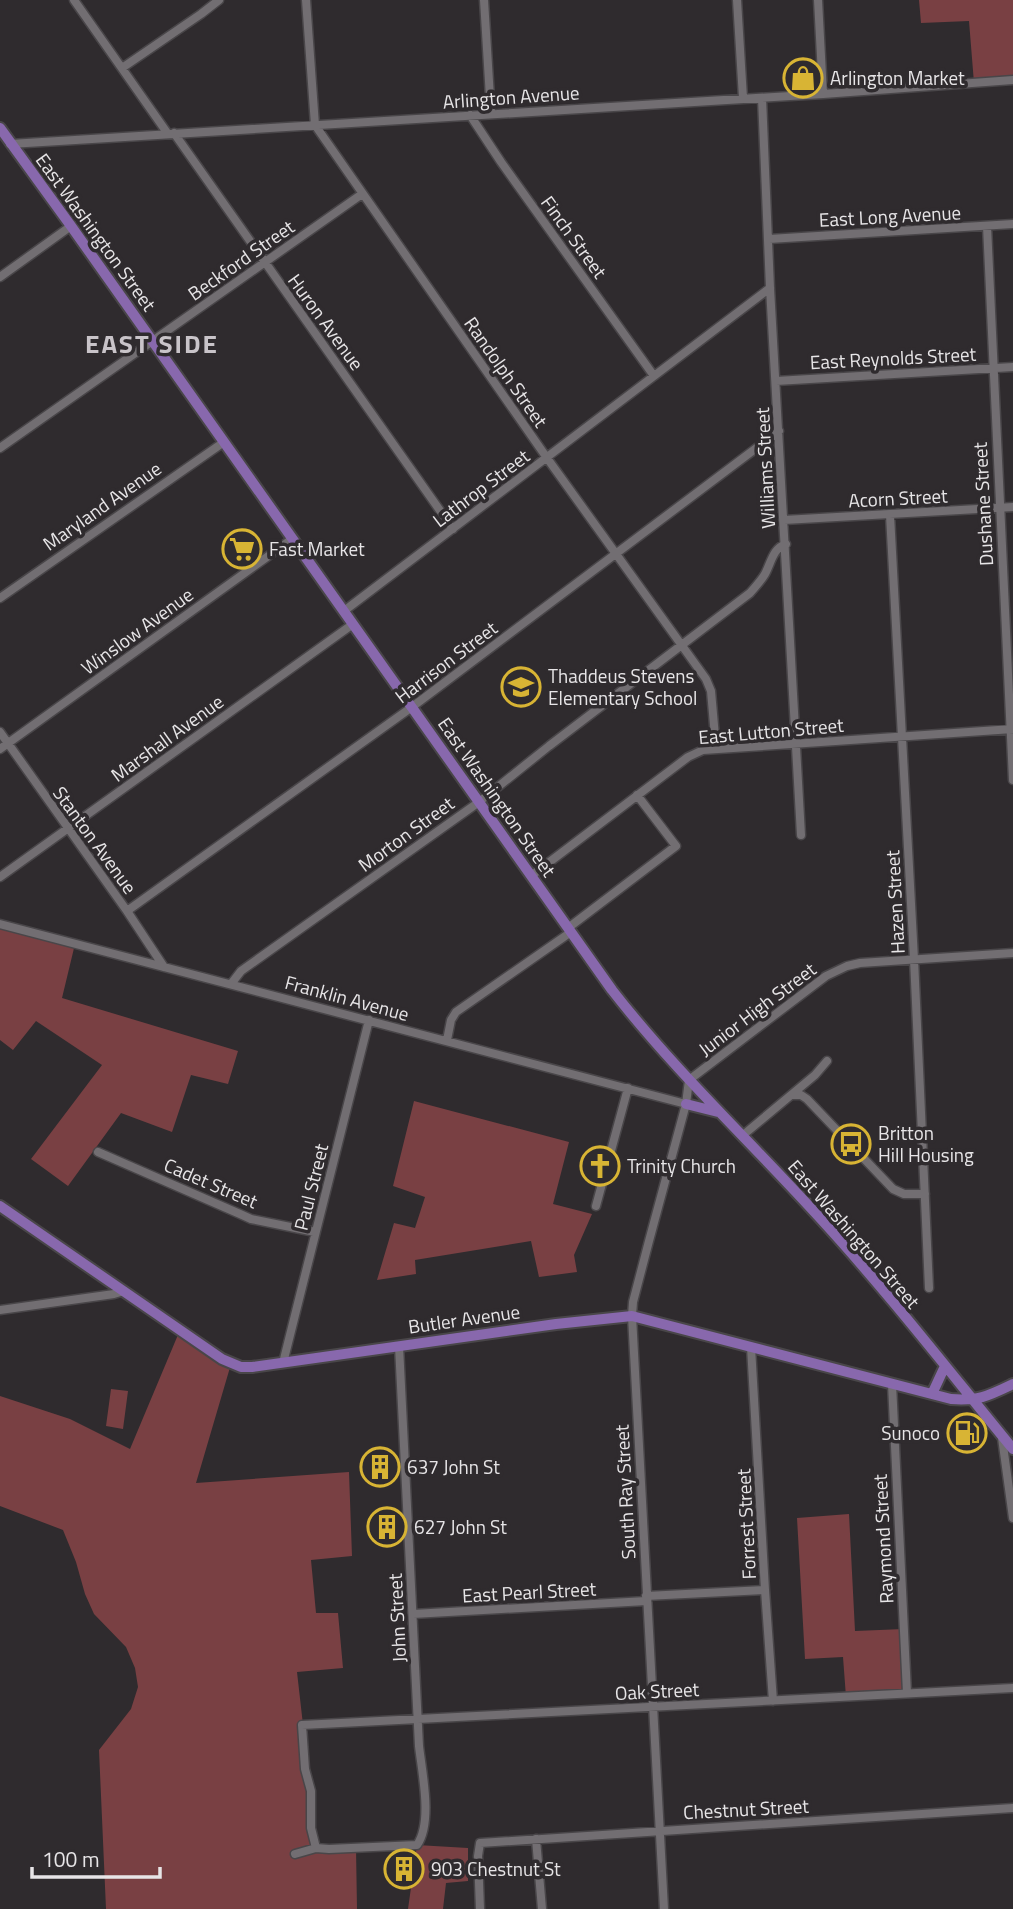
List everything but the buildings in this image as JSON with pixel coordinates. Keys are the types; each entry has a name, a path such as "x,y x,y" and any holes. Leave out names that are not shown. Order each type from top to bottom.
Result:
{"main road":[{"name":"East Washington Street","path":"0,129 630,1013 689,1080 859,1261 1013,1449"},
{"path":"686,1104 720,1112"},
{"name":"Butler Avenue","path":"0,1206 231,1364 252,1367 556,1324 632,1316 951,1399 972,1400"},
{"path":"932,1394 945,1366"},
{"path":"972,1400 1013,1384"}],"street":[{"name":"Huron Avenue","path":"74,0 348,378 453,529"},
{"path":"122,68 219,0"},
{"path":"306,0 315,125"},
{"path":"484,0 491,114"},
{"path":"737,0 743,98"},
{"path":"818,0 823,94"},
{"name":"Arlington Avenue","path":"10,144 1013,80"},
{"name":"Williams Street","path":"762,98 801,835"},
{"name":"Finch Street","path":"470,115 654,376"},
{"name":"Randolph Street","path":"315,125 709,685 716,748"},
{"name":"Beckford Street","path":"0,448 362,194"},
{"name":"East Long Avenue","path":"769,239 1013,224"},
{"path":"0,277 71,226"},
{"name":"Dushane Street","path":"987,226 1013,780"},
{"name":"Lathrop Street","path":"344,611 770,288"},
{"name":"East Reynolds Street","path":"776,381 1013,367"},
{"name":"Harrison Street","path":"127,911 412,707 779,431"},
{"name":"Maryland Avenue","path":"0,598 223,442"},
{"name":"Acorn Street","path":"784,520 1013,507"},
{"name":"Hazen Street","path":"890,515 929,1288"},
{"name":"Winslow Avenue","path":"0,749 292,539"},
{"name":"Morton Street","path":"231,984 241,971 479,802 750,593 765,574 776,550 786,544"},
{"name":"Marshall Avenue","path":"0,877 353,624"},
{"name":"East Lutton Street","path":"531,876 694,753 703,750 1012,729"},
{"name":"Stanton Avenue","path":"0,732 164,967"},
{"path":"447,1040 451,1020 456,1012 570,930 676,846 637,795"},
{"name":"Franklin Avenue","path":"0,924 686,1104"},
{"name":"Junior High Street","path":"689,1080 826,976 838,970 860,963 1013,953"},
{"name":"Paul Street","path":"283,1363 369,1020"},
{"path":"742,1136 816,1075 827,1060"},
{"name":"South Ray Street","path":"664,1909 632,1316 633,1302 686,1104 689,1080"},
{"path":"596,1206 628,1088"},
{"path":"792,1095 804,1097 893,1189 904,1194 925,1194"},
{"name":"Cadet Street","path":"98,1152 251,1219 316,1233"},
{"path":"0,1310 124,1291"},
{"name":"John Street","path":"316,1848 417,1845 423,1832 399,1346"},
{"name":"Forrest Street","path":"751,1346 773,1701"},
{"name":"Raymond Street","path":"892,1384 907,1693"},
{"path":"1002,1436 1013,1518"},
{"name":"East Pearl Street","path":"413,1614 765,1590"},
{"name":"Oak Street","path":"316,1848 311,1828 311,1791 302,1725 1013,1688"},
{"name":"Chestnut Street","path":"480,1909 480,1843 1013,1808"},
{"path":"536,1839 542,1909"},
{"path":"295,1854 316,1848"}],"shaded area":[{"path":"919,0 1013,0 1013,81 974,83 969,21 921,23"},
{"path":"0,924 75,944 62,998 238,1051 228,1084 191,1075 172,1132 121,1113 68,1186 31,1159 102,1065 36,1021 13,1050 0,1040"},
{"path":"414,1101 569,1142 553,1204 592,1214 574,1255 577,1272 539,1277 531,1241 415,1260 416,1274 377,1280 394,1223 415,1228 425,1197 393,1186"},
{"path":"180,1330 231,1364 196,1483 349,1472 352,1556 311,1560 316,1613 338,1613 343,1668 297,1672 317,1848 356,1848 357,1909 106,1909 99,1750 131,1709 138,1687 135,1668 126,1647 94,1614 63,1530 0,1506 0,1396 70,1419 130,1449"},
{"path":"111,1389 128,1391 123,1429 106,1426"},
{"path":"849,1514 855,1631 904,1629 907,1693 846,1697 843,1657 805,1659 797,1518"},
{"path":"417,1845 468,1848 468,1881 446,1883 443,1909 408,1909"}],"place":[{"name":"Arlington Market","path":"803,78"},
{"name":"Fast Market","path":"242,549"},
{"name":"Thaddeus Stevens Elementary School","path":"521,687"},
{"name":"Britton Hill Housing","path":"851,1144"},
{"name":"Trinity Church","path":"600,1166"},
{"name":"Sunoco","path":"967,1433"},
{"name":"637 John St","path":"380,1467"},
{"name":"627 John St","path":"387,1527"},
{"name":"903 Chestnut St","path":"404,1869"}],"district":[{"name":"EAST SIDE","path":"152,344"}]}
